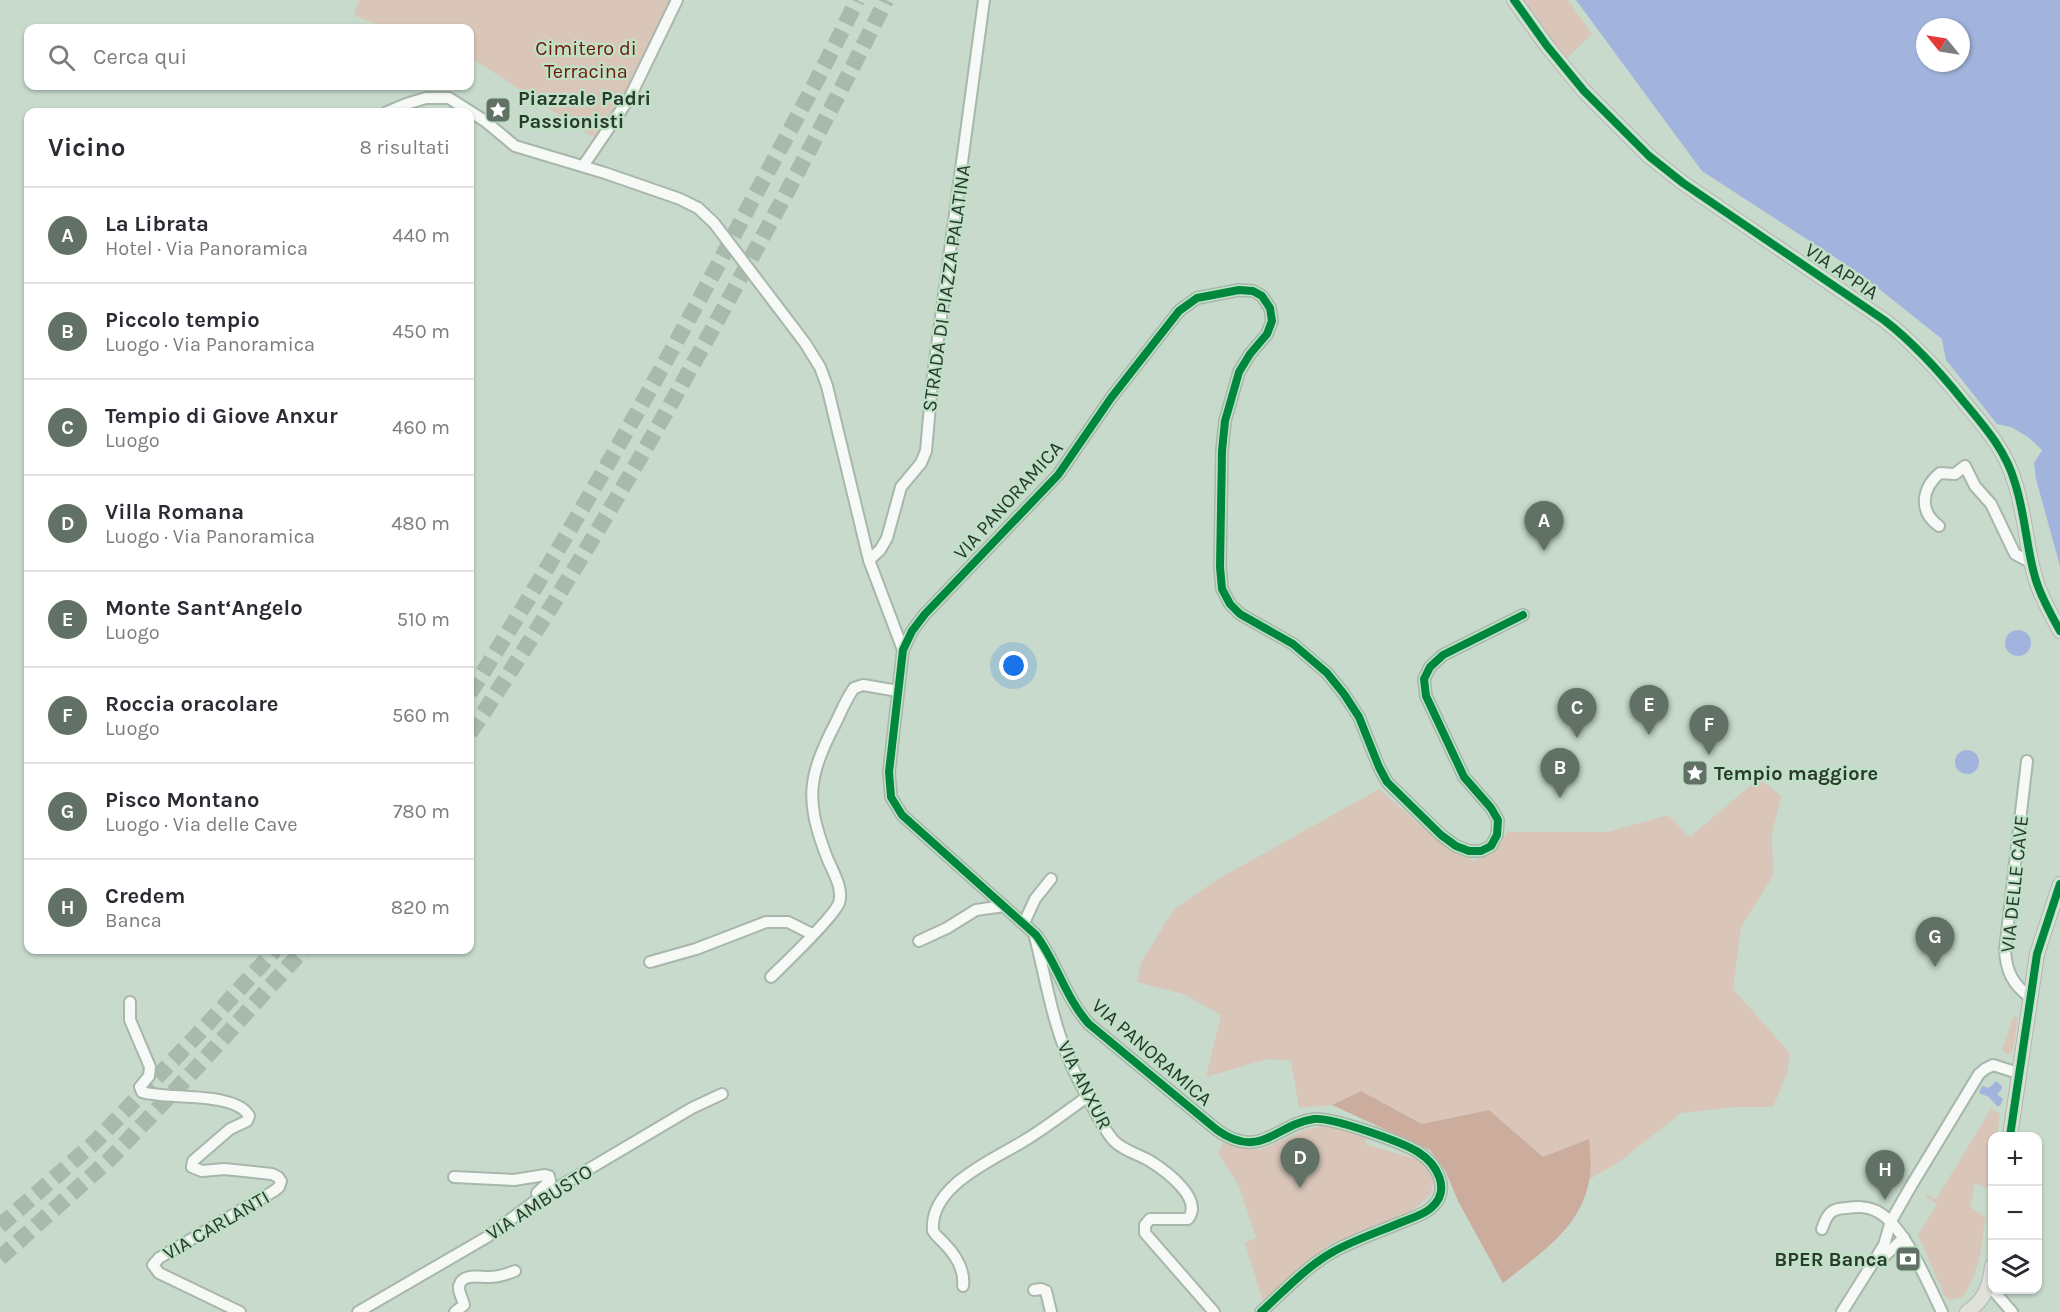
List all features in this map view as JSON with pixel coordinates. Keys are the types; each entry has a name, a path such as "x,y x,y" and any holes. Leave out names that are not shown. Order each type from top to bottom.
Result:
{"main road":[{"name":"VIA APPIA","path":"1514,0 1547,46 1584,91 1648,156 1683,183 1879,316 1929,360 1989,431 2004,455 2018,493 2041,595 2060,631"},
{"path":"2011,1132 2018,1073 2040,945 2060,884"},
{"path":"1967,1312 1988,1292"}],"street":[{"path":"583,166 630,97 677,0"},
{"name":"STRADA DI PIAZZA PALATINA","path":"870,561 887,538 901,487 921,463 926,451 930,394 984,0"},
{"path":"396,108 426,98 449,98 465,108"},
{"path":"474,114 515,146 680,199 703,212 722,232 806,343 820,367 870,561 903,650"},
{"name":"VIA PANORAMICA","path":"1261,1312 1314,1265 1332,1253 1428,1210 1435,1204 1441,1192 1438,1171 1430,1161 1414,1150 1329,1120 1305,1121 1261,1141 1242,1141 1223,1134 1089,1024 1076,1008 1048,952 1034,932 912,825 893,802 889,772 903,650 918,623 1066,465 1111,398 1176,314 1197,298 1234,290 1248,290 1262,296 1268,303 1272,317 1269,331 1239,372 1224,426 1220,573 1225,596 1240,615 1293,644 1327,673 1359,717 1387,782 1441,835 1456,846 1469,851 1481,851 1491,846 1497,835 1498,820 1491,808 1464,777 1426,696 1424,679 1432,664 1443,655 1523,615"},
{"path":"1939,526 1930,518 1924,503 1927,490 1940,473 1955,474 1965,466 1975,486 1989,501 2015,554 2032,563"},
{"path":"771,977 836,909 840,895 814,820 812,790 816,764 854,688 863,685 898,691"},
{"name":"VIA DELLE CAVE","path":"2027,762 2005,950 2011,977 2030,997"},
{"path":"1024,923 1035,899 1051,879"},
{"path":"920,940 947,928 976,910 1004,906"},
{"path":"650,963 704,946 766,922 792,923 812,934"},
{"name":"VIA ANXUR","path":"1034,932 1060,1037 1071,1065 1106,1130 1116,1142 1158,1167 1181,1187 1191,1200 1193,1210 1188,1219 1150,1219 1144,1231 1214,1312"},
{"name":"VIA CARLANTI","path":"130,1002 130,1020 150,1067 149,1076 140,1087 142,1092 224,1101 243,1108 249,1116 247,1122 230,1129 193,1161 192,1167 202,1171 224,1169 272,1174 282,1181 274,1191 159,1258 153,1265 159,1272 240,1312"},
{"path":"1842,1312 1884,1245 1892,1221 1920,1169 1982,1071 1990,1065 1996,1065 2018,1073"},
{"name":"VIA AMBUSTO","path":"358,1312 487,1237 525,1207 692,1108 722,1094"},
{"path":"963,1286 964,1275 960,1265 933,1231 933,1219 939,1203 968,1174 1029,1137 1088,1096"},
{"path":"454,1177 514,1180 545,1174 549,1176 551,1179 549,1183 525,1207"},
{"path":"1822,1229 1828,1213 1838,1208 1868,1208 1882,1214 1892,1221 1904,1238 1942,1312"},
{"path":"1866,1276 1904,1238"},
{"path":"455,1312 464,1305 459,1291 459,1285 463,1280 473,1276 495,1277 514,1271"},
{"path":"1034,1290 1041,1288 1047,1291 1051,1312"},
{"path":"1996,1294 2012,1312"}],"green space":[{"name":"Cimitero di Terracina","path":"359,0 679,0 602,143 474,60 474,24 377,24 354,15"},
{"path":"1521,0 1568,0 1592,34 1566,59"},
{"path":"1759,778 1781,796 1772,834 1773,876 1741,927 1733,989 1789,1052 1788,1071 1773,1107 1734,1107 1681,1113 1619,1162 1590,1179 1589,1139 1543,1157 1489,1110 1422,1124 1361,1091 1332,1105 1299,1108 1291,1061 1267,1059 1206,1077 1221,1015 1183,994 1137,982 1141,963 1174,909 1220,878 1379,789 1447,848 1473,861 1492,853 1508,832 1608,832 1668,815 1690,837"},
{"path":"2014,1016 2018,1018 2013,1051 2007,1055 2002,1049"},
{"path":"1991,1109 2000,1114 1998,1132 1988,1132 1988,1188 1975,1184 1970,1207 1985,1217 1979,1259 1963,1297 1951,1300 1945,1297 1918,1235 1937,1204 1926,1197 1927,1195 1936,1199"},
{"path":"1326,1125 1365,1136 1367,1145 1423,1161 1435,1177 1430,1195 1413,1210 1328,1245 1263,1302 1245,1243 1256,1238 1239,1186 1218,1153 1224,1142 1236,1147 1260,1150 1305,1130"}],"shaded area":[{"path":"1361,1091 1422,1124 1489,1110 1543,1157 1589,1139 1590,1176 1577,1213 1556,1239 1503,1283 1458,1201 1445,1170 1430,1150 1332,1105"}],"water":[{"path":"1576,0 2060,0 2060,566 2036,479 2034,463 2042,450 2028,437 2011,427 1997,424 1946,360 1942,339 1859,273 1702,171"},
{"path":"2018,630 2027,634 2031,643 2027,652 2018,656 2009,652 2005,643 2009,634"},
{"path":"1967,750 1972,751 1978,757 1978,767 1972,773 1967,774 1962,773 1956,767 1955,762 1956,757 1962,751"},
{"path":"1996,1081 2002,1086 1997,1094 2003,1099 2000,1106 1997,1106 1989,1097 1979,1093 1982,1086 1989,1088"}],"tunnel":[{"path":"474,687 545,571 652,386 807,99 857,0"},
{"path":"474,727 542,621 645,449 780,205 886,0"},
{"path":"0,1226 97,1140 271,954"},
{"path":"0,1258 111,1158 299,954"}],"cycle path":[{"path":"1514,0 1547,46 1584,91 1649,156 1683,183 1884,320 1917,349 1946,380 1987,430 2011,471 2037,584 2060,631"},
{"path":"1261,1312 1321,1259 1357,1240 1424,1213 1431,1208 1437,1201 1441,1186 1436,1170 1425,1157 1410,1148 1367,1131 1323,1119 1301,1122 1257,1141 1245,1142 1232,1139 1217,1130 1089,1024 1074,1003 1036,935 902,815 891,797 889,772 903,650 912,631 925,614 1058,475 1111,398 1179,311 1197,298 1239,290 1253,291 1262,296 1270,308 1272,321 1267,334 1250,354 1239,372 1225,421 1222,451 1220,567 1222,589 1230,604 1240,614 1293,644 1327,673 1359,717 1387,782 1441,835 1456,846 1469,851 1481,851 1491,846 1497,835 1498,820 1491,808 1464,777 1426,696 1424,679 1430,667 1443,655 1523,615"},
{"path":"2011,1132 2037,954 2060,884"}],"place":[{"name":"Piazzale Padri Passionisti","path":"498,110"},
{"name":"La Librata","path":"1544,551"},
{"name":"Monte Sant‘Angelo","path":"1649,735"},
{"name":"Tempio di Giove Anxur","path":"1577,738"},
{"name":"Roccia oracolare","path":"1709,755"},
{"name":"Tempio maggiore","path":"1695,773"},
{"name":"Piccolo tempio","path":"1560,798"},
{"name":"Pisco Montano","path":"1935,967"},
{"name":"Villa Romana","path":"1300,1188"},
{"name":"Credem","path":"1885,1200"},
{"name":"BPER Banca","path":"1908,1259"}]}
